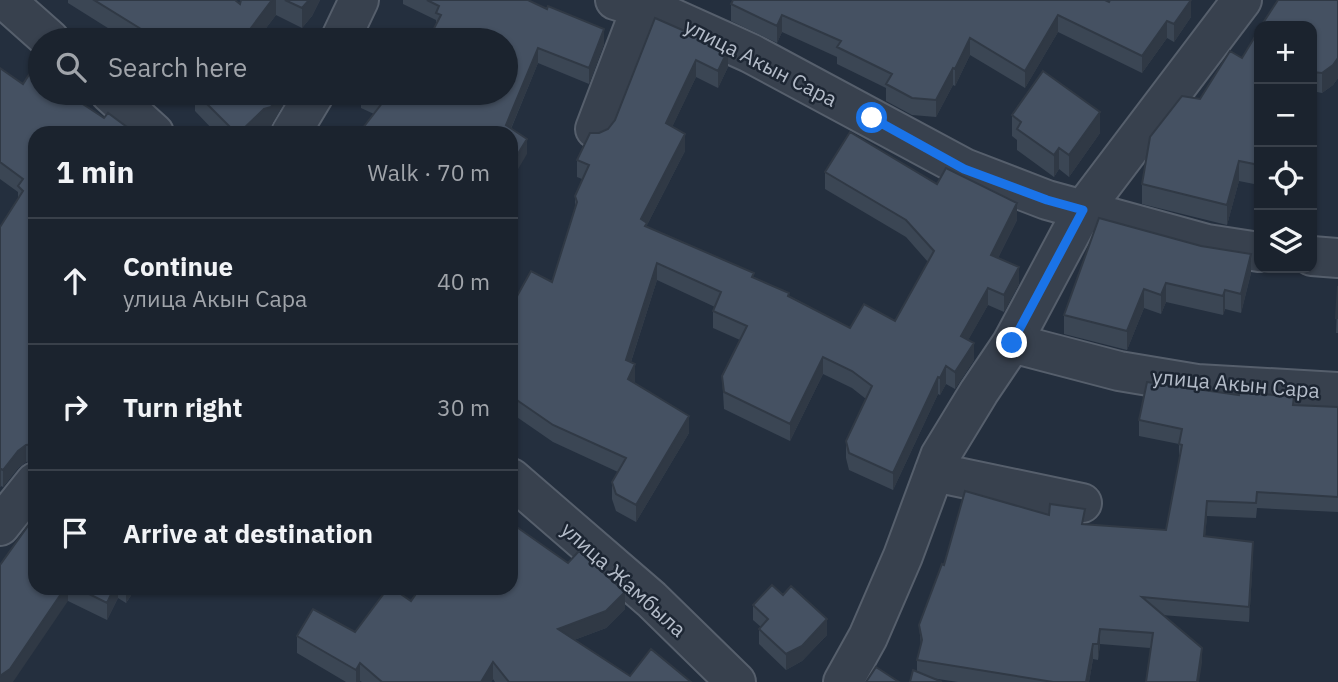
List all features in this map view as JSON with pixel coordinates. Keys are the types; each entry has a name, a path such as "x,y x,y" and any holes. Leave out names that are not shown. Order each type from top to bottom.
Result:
{"street":[{"path":"5,0 36,28"},
{"path":"346,28 359,0"},
{"path":"843,682 868,637 893,579 940,456 1012,343 1083,210 1242,0"},
{"path":"595,129 628,4"},
{"name":"улица Акын Сара","path":"628,4 670,17 750,54 964,169 1047,200 1207,244 1254,251"},
{"path":"123,105 146,126"},
{"path":"295,126 308,105"},
{"path":"1317,256 1338,258"},
{"name":"улица Акын Сара","path":"1012,343 1119,371 1197,384 1338,392"},
{"path":"934,471 1082,503"},
{"name":"улица Жамбыла","path":"518,484 651,599 736,682"},
{"path":"0,526 28,491"}],"building":[{"path":"94,0 235,0 240,4 241,0 272,0 251,28 139,28"},
{"path":"285,0 309,0 302,8"},
{"path":"427,0 528,0 604,29 589,68 538,48 518,96 518,28 434,28 441,15 436,13 439,6"},
{"path":"733,0 1191,0 1174,24 1167,21 1142,56 1058,15 1025,71 970,38 936,100 912,98 886,84 892,74 837,47 841,41 782,15 777,26 731,4"},
{"path":"1278,0 1338,0 1338,58 1322,73 1317,72 1317,21 1264,21"},
{"path":"655,18 728,50 718,71 696,60 666,123 685,134 641,219 647,223 645,226 754,273 752,277 789,293 788,296 850,328 864,304 895,321 934,251 906,220 825,172 850,132 937,184 946,168 1017,203 991,255 1019,267 1004,295 988,288 961,336 974,343 955,372 946,366 940,378 938,377 893,473 849,453 846,441 872,386 852,371 823,357 790,424 724,392 722,376 747,326 713,311 721,292 657,263 626,360 635,364 628,379 689,416 636,505 616,494 612,482 626,458 553,425 518,401 518,294 531,271 552,282 577,202 575,196 589,165 577,160 590,133 608,129 615,120"},
{"path":"1254,38 1254,164 1239,161 1227,205 1142,184 1150,137 1182,96 1200,99 1230,51 1242,58"},
{"path":"0,68 23,84 28,76 28,105 84,105 104,118 108,113 126,126 28,126 28,445 18,451 3,470 0,470 0,227 23,191 18,186 23,179 0,162"},
{"path":"1043,71 1100,112 1069,155 1059,148 1054,155 1017,129 1021,122 1012,115"},
{"path":"208,105 272,105 246,126 229,126"},
{"path":"381,105 514,105 508,126 364,126"},
{"path":"518,133 527,139 518,154"},
{"path":"1099,218 1201,246 1251,254 1241,294 1225,290 1223,296 1166,283 1161,295 1144,289 1127,331 1064,315"},
{"path":"1338,286 1338,318 1336,318"},
{"path":"1147,382 1239,395 1294,396 1293,405 1338,407 1338,497 1257,492 1256,503 1207,501 1204,536 1253,542 1249,607 1142,597 1202,648 1197,682 1146,682 1153,633 1100,629 1098,644 1093,644 1086,682 1053,682 917,660 922,640 919,625 942,564 944,565 965,491 1049,515 1050,504 1085,509 1082,524 1166,530 1182,445 1179,444 1182,429 1139,420"},
{"path":"28,526 28,595 60,595 10,669 0,676 0,565"},
{"path":"518,528 568,563 579,551 625,592 606,611 558,629 630,676 651,649 691,682 509,682 493,662 481,682 382,682 360,663 356,670 297,636 313,609 355,632 383,595 402,595 411,601 415,595 518,595"},
{"path":"772,585 783,595 791,586 827,619 802,646 786,654 759,629 768,619 753,605"},
{"path":"91,595 111,595 107,603"},
{"path":"876,667 899,682 866,682"},
{"path":"913,670 942,682 910,682"}],"route":[{"path":"872,118 964,169 1047,200 1083,210 1012,343"}]}
